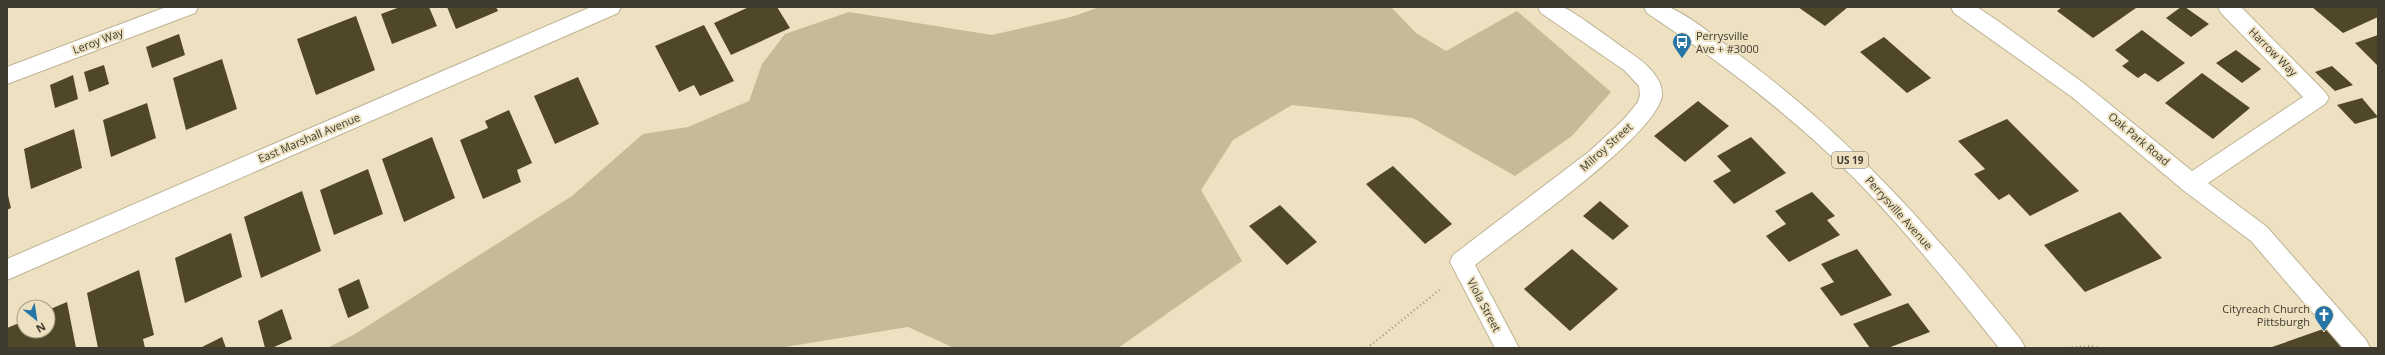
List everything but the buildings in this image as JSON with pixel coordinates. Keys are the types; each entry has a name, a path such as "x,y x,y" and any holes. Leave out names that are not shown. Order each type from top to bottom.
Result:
{"street":[{"name":"Leroy Way","path":"7,76 188,7"},
{"name":"East Marshall Avenue","path":"7,270 611,7"},
{"name":"Milroy Street","path":"1461,262 1598,157 1632,125 1647,106 1650,95 1649,84 1631,64 1548,7"},
{"name":"Perrysville Avenue","path":"1654,7 1698,35 1751,75 1844,155 1891,201 2012,348"},
{"name":"Oak Park Road","path":"1961,7 2015,43 2134,132 2191,183 2259,234 2358,348"},
{"name":"Harrow Way","path":"2191,183 2318,98 2228,7"},
{"name":"Viola Street","path":"1461,262 1507,348"}],"path":[{"path":"1368,348 1444,286"},
{"path":"2068,348 2089,346 2099,348"}],"shaded area":[{"path":"1100,7 1391,7 1416,33 1446,51 1517,11 1611,92 1572,136 1515,176 1413,118 1292,105 1233,140 1201,190 1242,261 1118,348 954,348 908,327 779,348 327,348 355,334 572,196 643,134 688,127 749,101 762,64 785,34 849,12 992,35 1071,17"}],"place":[{"name":"Perrysville Ave + #3000","path":"1682,59"},
{"name":"Cityreach Church Pittsburgh","path":"2324,332"}]}
